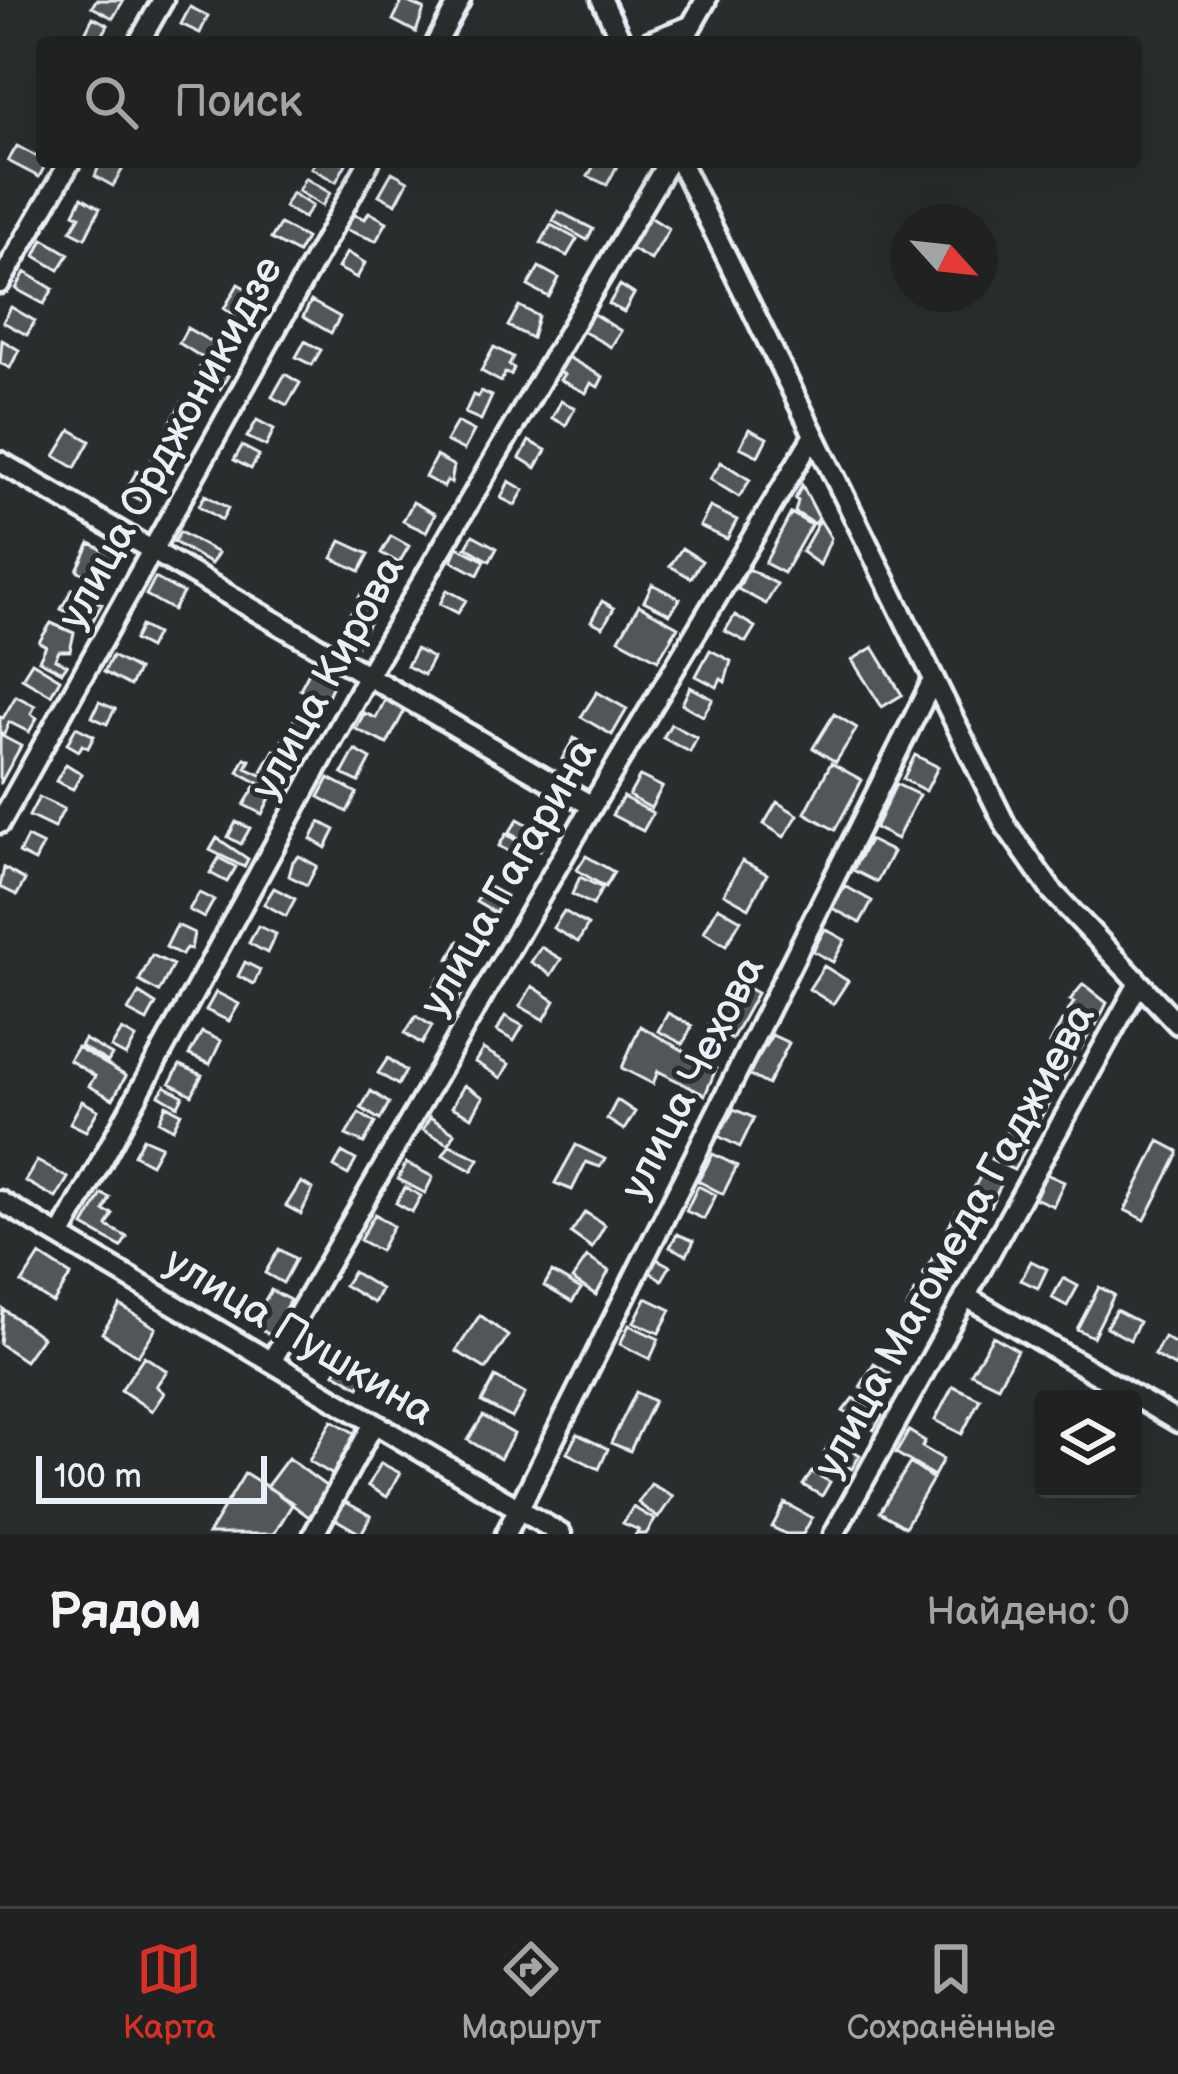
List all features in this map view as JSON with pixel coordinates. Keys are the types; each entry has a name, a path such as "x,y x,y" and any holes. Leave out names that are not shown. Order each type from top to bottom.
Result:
{"street":[{"path":"142,36 163,0"},
{"path":"439,36 460,0"},
{"path":"685,35 706,0"},
{"path":"606,9 619,36"},
{"path":"606,9 638,36"},
{"path":"0,283 67,168"},
{"name":"улица Орджоникидзе","path":"0,823 366,168"},
{"name":"улица Кирова","path":"61,1235 369,674 664,168"},
{"path":"683,168 1006,826 1051,890 1178,1024"},
{"name":"улица Гагарина","path":"272,1360 592,806 814,435"},
{"path":"0,463 592,806"},
{"name":"улица Чехова","path":"506,1534 933,680"},
{"name":"улица Магомеда Гаджиева","path":"834,1534 1139,983"},
{"name":"улица Пушкина","path":"0,1201 561,1534"},
{"path":"965,1296 1178,1422"},
{"path":"314,1534 373,1426"}],"building":[{"path":"96,0 123,1 113,18 92,7"},
{"path":"403,0 424,9 416,32 393,20"},
{"path":"190,7 208,16 200,33 181,24"},
{"path":"93,17 108,25 102,36 84,36"},
{"path":"17,146 36,156 36,168 44,168 39,177 8,161"},
{"path":"98,168 123,168 113,186 95,176"},
{"path":"311,168 344,168 336,182"},
{"path":"593,168 616,168 607,185 588,176"},
{"path":"392,172 408,181 396,204 379,195"},
{"path":"305,178 330,193 322,206 298,191"},
{"path":"292,193 312,206 304,218 284,207"},
{"path":"82,197 100,208 85,238 71,231 80,216 74,213"},
{"path":"558,211 593,229 587,240 553,221"},
{"path":"369,212 387,222 376,241 344,229 353,214 365,219"},
{"path":"642,212 669,229 651,260 622,244"},
{"path":"280,224 306,238 298,253 271,239"},
{"path":"551,225 577,239 567,256 541,243"},
{"path":"43,239 69,254 59,270 35,256"},
{"path":"347,252 365,263 357,278 338,268"},
{"path":"539,267 559,278 549,297 528,286"},
{"path":"25,272 53,289 44,304 16,289"},
{"path":"238,284 265,299 252,324 224,309"},
{"path":"620,285 634,294 624,312 609,304"},
{"path":"311,301 340,317 331,333 303,317"},
{"path":"519,306 538,316 532,338 508,326"},
{"path":"11,307 35,321 27,335 3,322"},
{"path":"587,310 621,331 611,347 577,328"},
{"path":"187,328 215,344 206,360 179,343"},
{"path":"2,340 19,350 10,368 0,363"},
{"path":"305,341 321,350 312,365 296,357"},
{"path":"494,347 513,357 511,375 505,373 501,382 481,371"},
{"path":"564,355 603,377 598,387 591,383 586,393 560,380 564,374 557,370"},
{"path":"203,361 228,376 220,389 196,375"},
{"path":"285,374 300,383 287,405 272,397"},
{"path":"481,391 492,396 481,420 465,413 473,395 478,397"},
{"path":"561,401 575,408 566,425 552,418"},
{"path":"182,402 201,413 189,436 169,425"},
{"path":"257,420 274,429 266,446 247,437"},
{"path":"457,422 474,431 464,450 446,441"},
{"path":"749,429 767,438 758,456 740,447"},
{"path":"71,430 90,441 75,468 55,456"},
{"path":"529,441 546,450 536,468 520,458"},
{"path":"159,442 174,449 166,465 152,458"},
{"path":"242,446 259,455 251,469 234,460"},
{"path":"436,456 454,466 451,483 447,481 444,487 425,477"},
{"path":"721,462 750,480 739,497 710,479"},
{"path":"137,471 155,482 144,502 125,492"},
{"path":"509,481 524,490 515,505 501,498"},
{"path":"802,485 819,518 815,524 795,512"},
{"path":"205,495 228,508 222,520 199,506"},
{"path":"413,502 435,514 426,532 403,521"},
{"path":"710,507 737,520 727,539 700,526"},
{"path":"791,513 811,525 784,573 765,563"},
{"path":"820,520 831,538 820,565 802,552"},
{"path":"180,532 218,553 211,564 174,542"},
{"path":"473,535 497,548 490,561 466,547"},
{"path":"391,536 409,546 399,563 381,553"},
{"path":"341,541 369,554 360,571 332,558"},
{"path":"90,543 114,556 99,583 77,570"},
{"path":"458,547 485,561 478,575 452,561"},
{"path":"682,548 702,561 691,578 670,566"},
{"path":"748,569 777,584 766,604 738,589"},
{"path":"155,578 183,593 173,610 146,595"},
{"path":"652,584 680,599 670,614 644,601"},
{"path":"72,589 102,604 91,624 61,609"},
{"path":"447,590 466,600 458,613 440,604"},
{"path":"361,594 379,605 357,645 338,635"},
{"path":"602,601 614,608 603,627 591,621"},
{"path":"639,605 678,627 658,660 619,639"},
{"path":"735,615 755,627 746,642 725,631"},
{"path":"51,623 74,633 70,651 59,651 55,659 67,665 62,672 39,660 46,646 39,642"},
{"path":"141,626 156,634 149,648 134,640"},
{"path":"873,647 902,695 882,707 852,660"},
{"path":"416,649 433,658 424,675 407,666"},
{"path":"710,650 731,661 725,682 721,679 717,687 696,676"},
{"path":"112,656 138,670 130,686 104,672"},
{"path":"32,662 60,679 51,695 22,678"},
{"path":"310,670 334,683 325,702 300,689"},
{"path":"690,687 713,699 703,716 682,704"},
{"path":"597,692 627,709 612,735 581,717"},
{"path":"16,696 35,706 31,714 37,718 29,732 9,722 4,734 0,717"},
{"path":"385,700 405,710 387,744 356,729 364,713 376,718"},
{"path":"99,702 115,709 107,724 92,717"},
{"path":"834,714 857,728 836,762 813,748"},
{"path":"296,716 311,723 308,740 304,738 294,755 278,748"},
{"path":"671,724 697,738 690,752 663,738"},
{"path":"76,727 94,736 88,748 82,745 79,751 67,744"},
{"path":"0,735 21,746 0,784"},
{"path":"574,738 595,750 583,772 562,759"},
{"path":"274,750 291,758 280,780 262,771"},
{"path":"355,750 371,759 359,782 342,774"},
{"path":"915,755 938,767 926,791 903,779"},
{"path":"245,758 250,760 246,768 270,779 266,787 238,772"},
{"path":"831,763 862,780 835,830 805,813"},
{"path":"66,764 82,774 73,789 56,781"},
{"path":"640,776 662,787 651,808 629,796"},
{"path":"329,778 357,793 347,812 319,797"},
{"path":"896,784 919,795 897,839 875,828"},
{"path":"255,787 271,796 262,814 244,805"},
{"path":"39,797 64,809 54,828 29,816"},
{"path":"623,797 653,813 643,831 612,815"},
{"path":"777,802 798,815 784,837 764,824"},
{"path":"518,819 548,836 540,850 509,833"},
{"path":"236,822 250,828 241,844 228,837"},
{"path":"320,822 335,830 326,848 311,839"},
{"path":"506,834 525,846 519,857 499,846"},
{"path":"27,837 43,845 35,861 19,853"},
{"path":"217,838 248,859 244,867 210,850"},
{"path":"869,840 893,852 877,882 853,870"},
{"path":"299,856 317,866 307,885 289,876"},
{"path":"586,856 614,872 605,887 577,870"},
{"path":"219,858 236,867 227,882 210,873"},
{"path":"742,861 767,874 749,908 724,894"},
{"path":"4,868 25,880 17,895 0,887"},
{"path":"580,877 602,888 593,905 572,894"},
{"path":"486,885 506,896 495,913 476,902"},
{"path":"845,886 872,901 860,923 832,908"},
{"path":"274,888 295,899 286,916 264,904"},
{"path":"199,893 214,900 204,918 189,910"},
{"path":"718,907 741,920 726,945 704,932"},
{"path":"564,911 588,925 578,942 553,928"},
{"path":"177,925 194,933 191,949 186,948 182,955 166,947"},
{"path":"258,926 276,934 267,953 249,943"},
{"path":"825,929 845,940 833,962 813,951"},
{"path":"459,941 477,950 467,969 449,959"},
{"path":"541,947 561,959 551,975 531,962"},
{"path":"152,955 173,965 159,992 139,981"},
{"path":"245,962 260,970 254,984 238,976"},
{"path":"824,966 848,981 833,1004 809,989"},
{"path":"439,978 464,991 455,1006 431,992"},
{"path":"733,980 757,993 732,1039 708,1026"},
{"path":"1083,984 1107,1003 1096,1025 1068,1011"},
{"path":"532,986 555,1001 544,1020 520,1006"},
{"path":"216,992 239,1004 229,1021 206,1010"},
{"path":"139,993 156,1004 147,1021 128,1011"},
{"path":"668,1013 692,1026 683,1044 658,1031"},
{"path":"416,1016 432,1026 422,1044 405,1033"},
{"path":"505,1016 523,1026 514,1041 497,1031"},
{"path":"1080,1020 1093,1027 1080,1050 1072,1045 1068,1053 1050,1044 1062,1021 1076,1028"},
{"path":"640,1026 716,1069 705,1095 658,1071 653,1084 622,1068"},
{"path":"122,1030 136,1038 126,1056 111,1048"},
{"path":"202,1032 221,1041 210,1064 189,1055"},
{"path":"772,1035 789,1043 768,1085 748,1074"},
{"path":"84,1039 112,1055 108,1062 80,1046"},
{"path":"77,1047 126,1076 113,1099 89,1086 95,1076 69,1060"},
{"path":"483,1049 509,1064 501,1078 475,1062"},
{"path":"1055,1050 1074,1059 1063,1080 1044,1071"},
{"path":"388,1058 406,1071 398,1085 378,1073"},
{"path":"180,1065 202,1075 192,1095 170,1083"},
{"path":"464,1085 483,1097 472,1117 452,1107"},
{"path":"165,1086 183,1096 178,1106 159,1095"},
{"path":"1036,1089 1052,1098 1040,1119 1024,1111"},
{"path":"371,1091 389,1103 380,1120 361,1108"},
{"path":"617,1100 635,1112 624,1130 607,1119"},
{"path":"82,1101 98,1110 86,1131 70,1123"},
{"path":"166,1105 181,1113 173,1129 159,1121"},
{"path":"734,1109 754,1118 740,1147 718,1136"},
{"path":"359,1113 375,1123 364,1143 346,1135"},
{"path":"430,1117 455,1133 449,1144 423,1130"},
{"path":"1007,1131 1029,1143 1014,1170 991,1159"},
{"path":"143,1138 161,1146 151,1164 134,1155"},
{"path":"1159,1141 1178,1155 1145,1220 1125,1210"},
{"path":"450,1145 479,1159 472,1171 443,1155"},
{"path":"576,1145 605,1159 600,1167 586,1162 572,1190 555,1183"},
{"path":"342,1152 356,1160 348,1175 334,1167"},
{"path":"713,1154 737,1166 723,1194 698,1181"},
{"path":"37,1161 68,1178 56,1198 25,1181"},
{"path":"406,1163 433,1177 425,1193 398,1179"},
{"path":"1046,1174 1064,1182 1053,1206 1035,1198"},
{"path":"981,1175 1001,1185 990,1206 969,1197"},
{"path":"301,1182 313,1189 301,1214 286,1206"},
{"path":"698,1186 716,1195 704,1219 686,1211"},
{"path":"405,1187 421,1196 412,1212 396,1203"},
{"path":"102,1194 110,1198 104,1211 113,1214 107,1226 127,1237 121,1247 84,1226"},
{"path":"957,1210 979,1221 963,1250 942,1240"},
{"path":"585,1212 605,1225 592,1248 571,1233"},
{"path":"375,1214 393,1226 380,1251 360,1240"},
{"path":"677,1234 694,1241 687,1255 670,1247"},
{"path":"279,1249 296,1259 283,1283 265,1273"},
{"path":"936,1252 956,1263 943,1286 923,1275"},
{"path":"40,1255 71,1275 53,1303 22,1283"},
{"path":"587,1257 609,1271 596,1295 572,1279"},
{"path":"653,1257 670,1266 662,1280 648,1271"},
{"path":"1031,1261 1047,1269 1038,1288 1021,1280"},
{"path":"353,1272 381,1289 374,1303 344,1285"},
{"path":"552,1272 581,1289 572,1302 544,1286"},
{"path":"1063,1278 1078,1286 1067,1306 1052,1298"},
{"path":"1099,1287 1114,1295 1093,1337 1077,1329"},
{"path":"271,1290 290,1300 270,1335 251,1324"},
{"path":"915,1291 932,1299 924,1316 907,1308"},
{"path":"646,1298 671,1310 659,1333 634,1322"},
{"path":"120,1305 156,1328 138,1356 102,1333"},
{"path":"3,1309 42,1337 25,1361 0,1344"},
{"path":"1116,1310 1139,1322 1130,1340 1106,1327"},
{"path":"480,1315 508,1336 486,1369 456,1351"},
{"path":"629,1325 659,1339 650,1359 620,1344"},
{"path":"993,1336 1017,1350 998,1386 971,1373"},
{"path":"1164,1337 1178,1345 1176,1367 1154,1355"},
{"path":"345,1355 369,1369 359,1387 335,1373"},
{"path":"144,1356 167,1371 156,1386 164,1393 152,1411 121,1390"},
{"path":"874,1364 890,1374 876,1397 860,1387"},
{"path":"495,1377 525,1394 512,1418 482,1402"},
{"path":"953,1386 980,1399 962,1434 935,1420"},
{"path":"636,1392 654,1401 630,1451 611,1443"},
{"path":"853,1398 882,1416 874,1430 843,1411"},
{"path":"483,1416 514,1434 500,1459 468,1440"},
{"path":"332,1420 358,1435 335,1476 309,1461"},
{"path":"909,1431 925,1441 922,1447 943,1459 934,1476 896,1453"},
{"path":"577,1434 608,1449 599,1469 567,1453"},
{"path":"832,1438 860,1455 852,1469 824,1453"},
{"path":"288,1458 330,1489 309,1517 267,1486"},
{"path":"381,1463 400,1473 387,1497 368,1486"},
{"path":"910,1463 933,1479 905,1527 880,1512"},
{"path":"812,1472 830,1482 822,1496 803,1485"},
{"path":"245,1473 293,1503 274,1534 208,1534"},
{"path":"651,1484 673,1496 658,1518 638,1503"},
{"path":"340,1499 371,1516 361,1534 330,1516"},
{"path":"785,1503 812,1518 803,1534 786,1534 772,1527"},
{"path":"633,1507 655,1520 646,1534 636,1534 639,1530 623,1523"}]}
